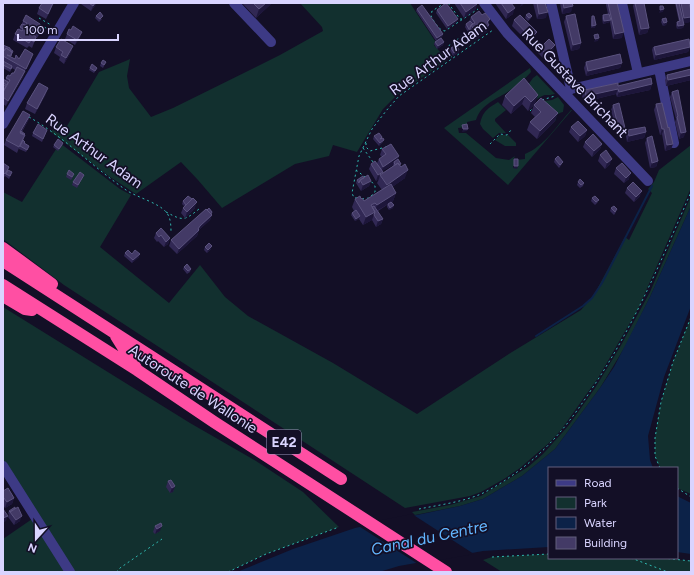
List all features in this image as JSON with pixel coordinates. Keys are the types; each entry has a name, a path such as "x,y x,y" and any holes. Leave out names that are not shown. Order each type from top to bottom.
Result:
{"highway":[{"path":"3,248 54,285 113,332 137,370"},
{"name":"Autoroute de Wallonie","path":"3,261 341,479"},
{"name":"Autoroute de Wallonie","path":"3,285 137,370 446,572"},
{"path":"3,296 25,309 44,312"}],"street":[{"path":"3,124 74,3"},
{"path":"234,3 271,42"},
{"path":"551,3 566,91 691,61"},
{"path":"622,3 638,73"},
{"name":"Rue Gustave Brichant","path":"484,4 500,25 566,91 648,181"},
{"path":"659,69 674,143"},
{"path":"3,466 70,572"}],"path":[{"path":"445,3 431,13 432,18 442,30 445,31 484,4"},
{"path":"448,3 460,18 464,18"},
{"path":"39,18 57,31"},
{"path":"40,24 57,31"},
{"name":"Rue Arthur Adam","path":"356,170 375,186 375,192 369,198 364,199 353,196 354,182 356,170 358,158 365,142 377,122 399,96 500,25"},
{"path":"453,57 447,54 447,46 462,36"},
{"path":"540,101 554,97 566,91"},
{"path":"530,111 535,106"},
{"name":"Rue Arthur Adam","path":"25,115 54,134 127,191 149,201 166,212 183,219 188,218 199,210"},
{"path":"490,144 500,134 507,134 511,130"},
{"path":"365,142 366,147 370,150 389,146"},
{"path":"363,148 375,164"},
{"path":"419,509 481,494 508,479 534,460 551,444 570,421 588,395 628,330 645,296 691,192"},
{"path":"166,212 171,224 171,233"},
{"path":"660,467 655,456 655,438 661,402 673,362 691,317"},
{"path":"678,489 691,497"},
{"path":"228,572 266,554 339,528"},
{"path":"116,572 162,539"},
{"path":"492,557 548,554"},
{"path":"634,559 668,572"},
{"path":"672,559 691,561"},
{"path":"400,572 404,571"}],"green space":[{"path":"300,3 410,3 435,41 434,45 447,60 396,96 383,109 357,152 333,145 329,156 295,164 222,208 181,162 136,194 110,177 51,132 58,121 67,126 99,72 130,59 127,76 129,88 151,117 173,108 280,55 323,31 322,27"},
{"path":"530,68 531,72 524,80 485,106 478,114 476,120 467,122 467,127 458,128 459,133 466,133 496,158 509,160 515,156 513,160 515,160 513,168 517,168 518,161 516,160 525,159 525,154 545,141 572,110 508,185 444,128"},
{"path":"537,75 555,94 545,95 532,100 528,85"},
{"path":"558,97 564,105 563,112 557,115 556,121 547,112 544,101 552,100"},
{"path":"498,102 506,110 495,119 495,121 506,133 499,133 493,138 483,129 480,124 486,111"},
{"path":"500,135 508,135 516,143 516,146 505,146 495,140"},
{"path":"60,143 120,189 131,195 100,247 169,303 200,265 225,297 248,316 333,363 417,414 512,352 581,310 594,295 625,237 629,240 652,193 648,189 654,182 659,170 691,145 691,188 638,309 598,378 561,430 550,442 520,468 481,492 470,496 405,508 64,285 3,239 3,192 22,202"},
{"path":"691,196 691,206 650,297 626,345 600,388 555,449 522,476 483,499 460,506 415,515 412,512 450,505 481,496 528,467 543,454 569,425 595,388 620,347 650,292"},
{"path":"3,307 190,423 256,461 303,492 339,527 266,554 228,572 3,572 3,539 35,517 3,466"},
{"path":"691,317 691,494 678,488 678,467 660,467 655,456 655,438 661,402 673,362"},
{"path":"548,554 548,559 672,559 691,561 691,572 502,572 483,560 492,557"}],"water":[{"name":"Canal du Centre","path":"691,206 691,306 664,377 648,436 650,460 653,467 548,467 548,547 483,551 399,566 379,572 237,572 293,549 355,528 460,506 483,499 522,476 555,449 600,388 614,367 650,297"},
{"path":"678,496 691,503 691,554 678,552"}],"pier":[{"path":"412,514 474,554 418,564 357,525"}],"building":[{"path":"42,3 53,3 48,14 39,8"},
{"path":"253,3 266,3 259,9"},
{"path":"446,3 458,19 448,26 437,10"},
{"path":"460,3 476,3 477,4 466,12"},
{"path":"501,3 511,3 515,8 508,13"},
{"path":"537,3 545,3 548,12 539,14"},
{"path":"563,3 572,3 573,6 564,8"},
{"path":"608,3 617,3 624,32 615,34"},
{"path":"635,3 644,3 649,28 641,29"},
{"path":"676,3 679,3 684,25 678,26 677,22 680,21"},
{"path":"681,3 689,3 691,17 684,18"},
{"path":"422,5 443,34 437,38 417,9"},
{"path":"660,6 663,6 664,9 660,10"},
{"path":"479,11 482,15 485,13 490,19 487,22 489,25 477,35 471,25 475,23 471,17"},
{"path":"100,12 103,16 100,19 96,16"},
{"path":"529,13 532,16 529,18 526,15"},
{"path":"575,14 581,43 573,45 566,16"},
{"path":"609,14 611,20 604,21 603,15"},
{"path":"26,15 40,24 39,26 42,28 39,33 36,31 33,35 36,37 34,42 31,40 29,43 15,34 18,29 22,31 27,23 23,21"},
{"path":"520,15 537,32 531,38 514,20"},
{"path":"592,16 594,16 596,25 592,26"},
{"path":"666,18 667,22 664,23 662,19"},
{"path":"470,21 473,24 471,25 470,31 466,24"},
{"path":"22,24 25,25 23,29 20,27"},
{"path":"73,26 82,32 77,40 67,34 69,29 71,30"},
{"path":"598,34 599,38 595,39 594,35"},
{"path":"441,38 444,42 438,46 435,42"},
{"path":"61,39 73,46 66,58 61,55 63,52 56,47"},
{"path":"549,39 555,45 546,54 540,48"},
{"path":"689,39 690,47 656,55 654,47"},
{"path":"3,45 13,51 11,55 12,52 6,48 4,51 3,50"},
{"path":"456,45 459,50 454,53 451,48"},
{"path":"6,48 12,52 11,56 7,55 15,59 16,55 19,59 25,49 33,54 26,69 3,56 3,52"},
{"path":"620,54 622,63 588,71 586,62"},
{"path":"103,60 106,62 104,65 101,63"},
{"path":"3,61 12,66 11,69 3,65"},
{"path":"92,64 97,68 95,71 90,68"},
{"path":"17,67 25,71 8,101 3,97 3,92 10,80 6,78 8,75 10,76 14,73"},
{"path":"691,69 691,75 668,80 667,75"},
{"path":"524,78 538,95 531,102 525,96 514,106 505,96"},
{"path":"651,78 652,84 619,92 618,89 586,96 585,90 618,83 618,86"},
{"path":"3,79 8,82 7,85 3,83"},
{"path":"39,83 48,88 37,109 27,103"},
{"path":"3,86 6,86 3,92"},
{"path":"678,90 686,132 681,133 672,92"},
{"path":"541,98 558,113 540,131 530,122 541,112 534,105"},
{"path":"619,103 625,128 619,130 613,105"},
{"path":"662,103 673,144 667,145 664,129 662,129 656,104"},
{"path":"23,111 30,115 20,132 25,135 19,147 6,140"},
{"path":"578,121 587,130 580,136 571,127"},
{"path":"38,124 47,130 43,139 33,133"},
{"path":"467,124 468,129 463,129 462,125"},
{"path":"645,127 646,132 629,136 628,130"},
{"path":"379,133 382,137 380,139 383,138 384,140 380,143 374,136"},
{"path":"593,134 602,144 594,151 585,142"},
{"path":"652,136 658,161 652,163 647,138"},
{"path":"58,139 63,143 59,149 54,145"},
{"path":"23,140 25,142 24,143 29,146 27,150 20,146"},
{"path":"391,144 399,156 383,167 379,159 386,154 382,149"},
{"path":"606,150 612,159 607,163 600,155"},
{"path":"558,156 563,162 560,165 555,159"},
{"path":"398,159 401,164 399,165 398,163 395,165 394,162"},
{"path":"514,159 518,159 518,166 514,166"},
{"path":"375,161 383,172 378,175 371,164"},
{"path":"3,163 9,167 5,174 3,172"},
{"path":"398,163 401,167 405,164 408,170 387,185 380,175"},
{"path":"622,163 631,173 626,178 616,168"},
{"path":"8,170 12,172 10,176 6,174"},
{"path":"69,170 74,174 72,177 67,174"},
{"path":"80,172 84,175 78,185 73,182"},
{"path":"368,175 371,181 363,185 360,180"},
{"path":"363,176 364,178 360,180 359,183 357,180"},
{"path":"580,179 584,183 581,185 578,182"},
{"path":"633,182 642,191 636,197 627,188"},
{"path":"391,184 396,193 377,205 375,203 371,205 375,212 366,217 355,199 360,196 364,201"},
{"path":"188,196 192,199 186,205 183,201"},
{"path":"595,196 599,200 596,202 592,198"},
{"path":"193,198 197,202 187,212 183,208"},
{"path":"391,202 394,205 390,208 388,204"},
{"path":"374,206 383,219 378,221 374,215 375,212 372,207"},
{"path":"614,206 617,209 615,212 611,208"},
{"path":"209,208 212,212 211,214 207,210"},
{"path":"206,209 212,215 179,249 171,240"},
{"path":"356,210 360,216 356,219 352,213"},
{"path":"161,228 170,238 166,242 161,235 159,237 156,233"},
{"path":"209,243 212,246 208,250 205,247"},
{"path":"128,250 132,254 135,250 140,254 133,260 125,253"},
{"path":"187,264 191,269 188,271 184,267"},
{"path":"171,480 175,486 172,488 168,481"},
{"path":"8,488 14,498 7,502 3,497 3,491"},
{"path":"18,507 22,516 16,520 10,512"},
{"path":"3,509 8,516 3,518"},
{"path":"161,523 162,526 157,529 155,526"}],"waterway":[{"path":"536,336 583,306 592,298 602,283 652,186"}]}
